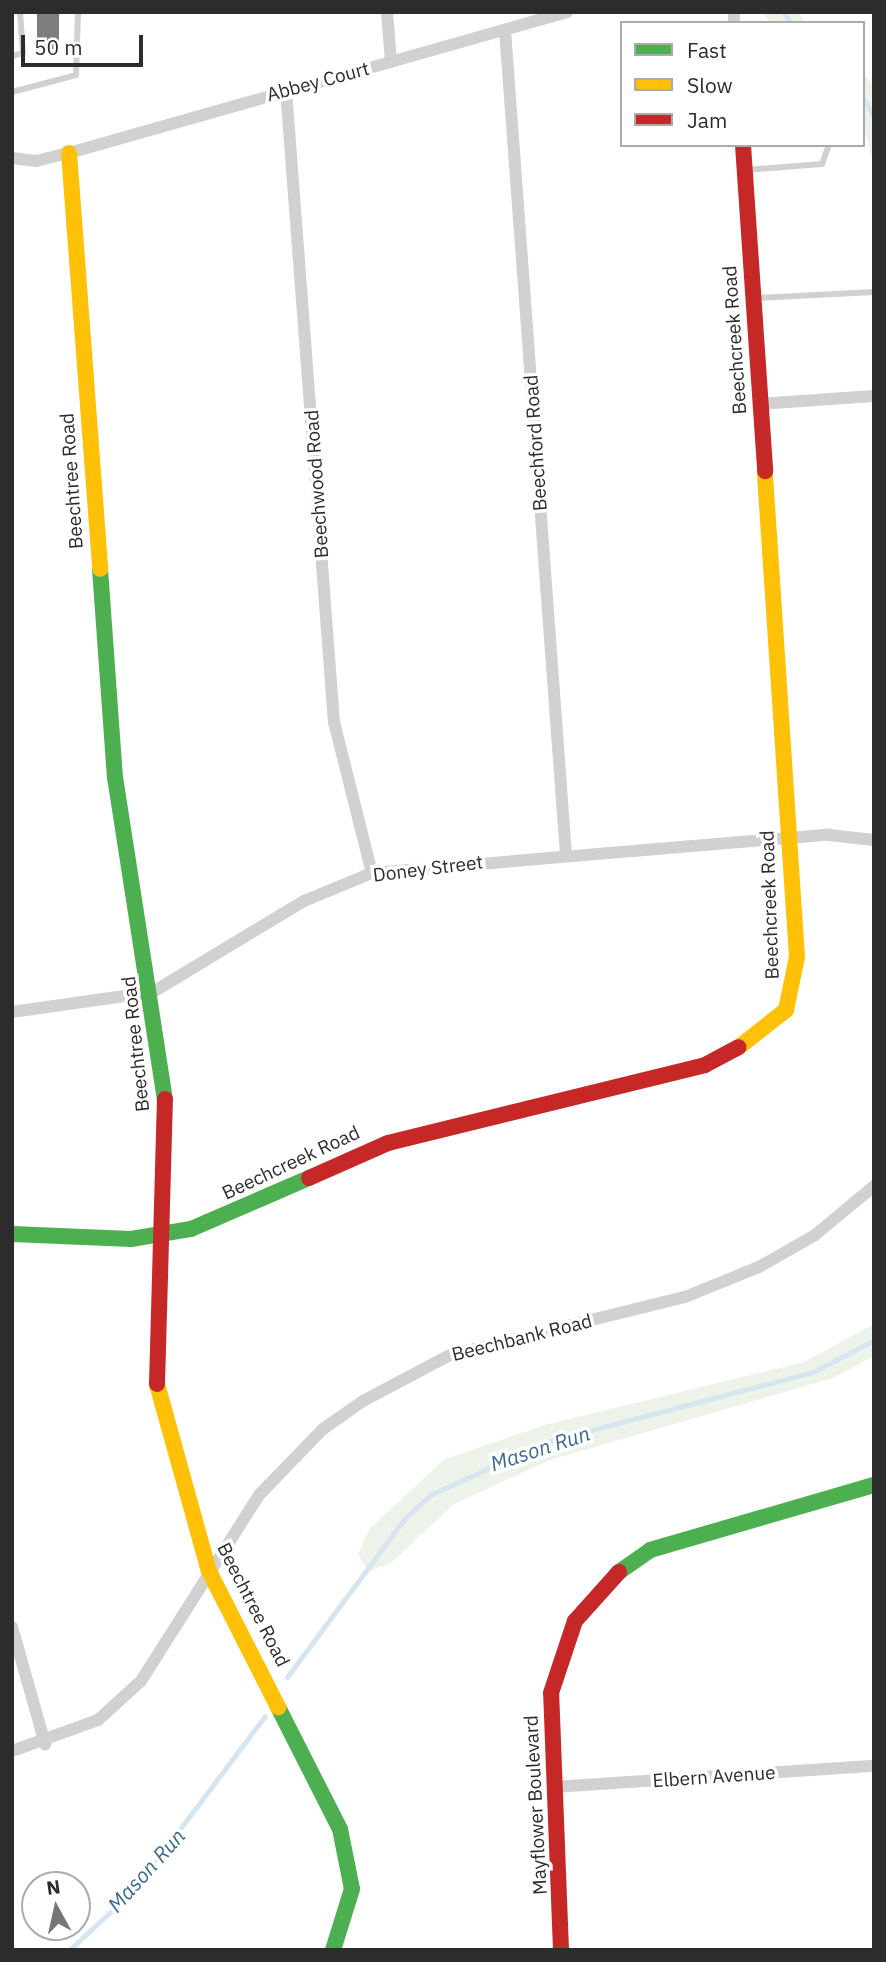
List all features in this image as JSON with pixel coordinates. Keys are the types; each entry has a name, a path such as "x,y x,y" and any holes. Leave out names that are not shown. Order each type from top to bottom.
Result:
{"street":[{"path":"387,12 391,62"},
{"name":"Abbey Court","path":"69,153 566,12"},
{"name":"Beechford Road","path":"505,30 566,855"},
{"name":"Beechwood Road","path":"286,90 334,722 372,873"},
{"name":"Beechcreek Road","path":"12,1234 65,1240 160,1236 235,1213 388,1143 624,1089 705,1065 760,1037 786,1010 796,975 743,147"},
{"path":"12,158 36,161 69,153"},
{"name":"Beechtree Road","path":"69,153 115,777 153,992 166,1124 153,1353 160,1413 183,1503 209,1571 340,1829 352,1889 333,1950"},
{"path":"760,404 874,396"},
{"name":"Doney Street","path":"12,1012 153,992 304,901 372,873 789,838 874,840"},
{"name":"Beechbank Road","path":"12,1751 45,1744 98,1720 141,1681 209,1571 285,1465 363,1401 450,1355 685,1297 759,1267 815,1235 874,1186"},
{"name":"Mayflower Boulevard","path":"561,1950 551,1693 557,1662 575,1621 607,1581 671,1540 874,1485"},
{"path":"12,1627 45,1744"},
{"name":"Elbern Avenue","path":"554,1787 874,1766"}],"lane":[{"path":"12,56 23,53 20,12"},
{"path":"12,92 76,75 78,12"},
{"path":"744,170 822,164 829,147"},
{"path":"753,298 874,292"}],"shaded area":[{"path":"763,12 798,12 804,21 769,21"},
{"path":"865,76 874,85 874,164 865,131"},
{"path":"874,1324 874,1356 833,1378 550,1460 454,1504 390,1564 368,1571 358,1554 370,1528 445,1459 548,1424 804,1362"}],"building":[{"path":"37,12 59,12 59,49 37,49"}],"waterway":[{"name":"Mason Run","path":"784,12 789,21"},
{"name":"Mason Run","path":"865,101 874,117"},
{"name":"Mason Run","path":"287,1677 405,1518 432,1494 546,1442 813,1372 874,1340"},
{"name":"Mason Run","path":"69,1950 135,1889 265,1716"}],"traffic: fast":[{"path":"100,569 115,777 165,1099"},
{"path":"12,1234 131,1239 191,1229 309,1178"},
{"path":"619,1572 650,1550 874,1485"},
{"path":"278,1707 340,1829 352,1889 333,1950"}],"traffic: slow":[{"path":"69,153 100,569"},
{"path":"739,1047 786,1010 797,957 765,471"},
{"path":"157,1384 209,1571 278,1707"}],"traffic: jam":[{"path":"743,147 765,471"},
{"path":"309,1178 388,1143 705,1065 739,1047"},
{"path":"157,1384 165,1099"},
{"path":"561,1950 551,1693 575,1621 619,1572"}]}
